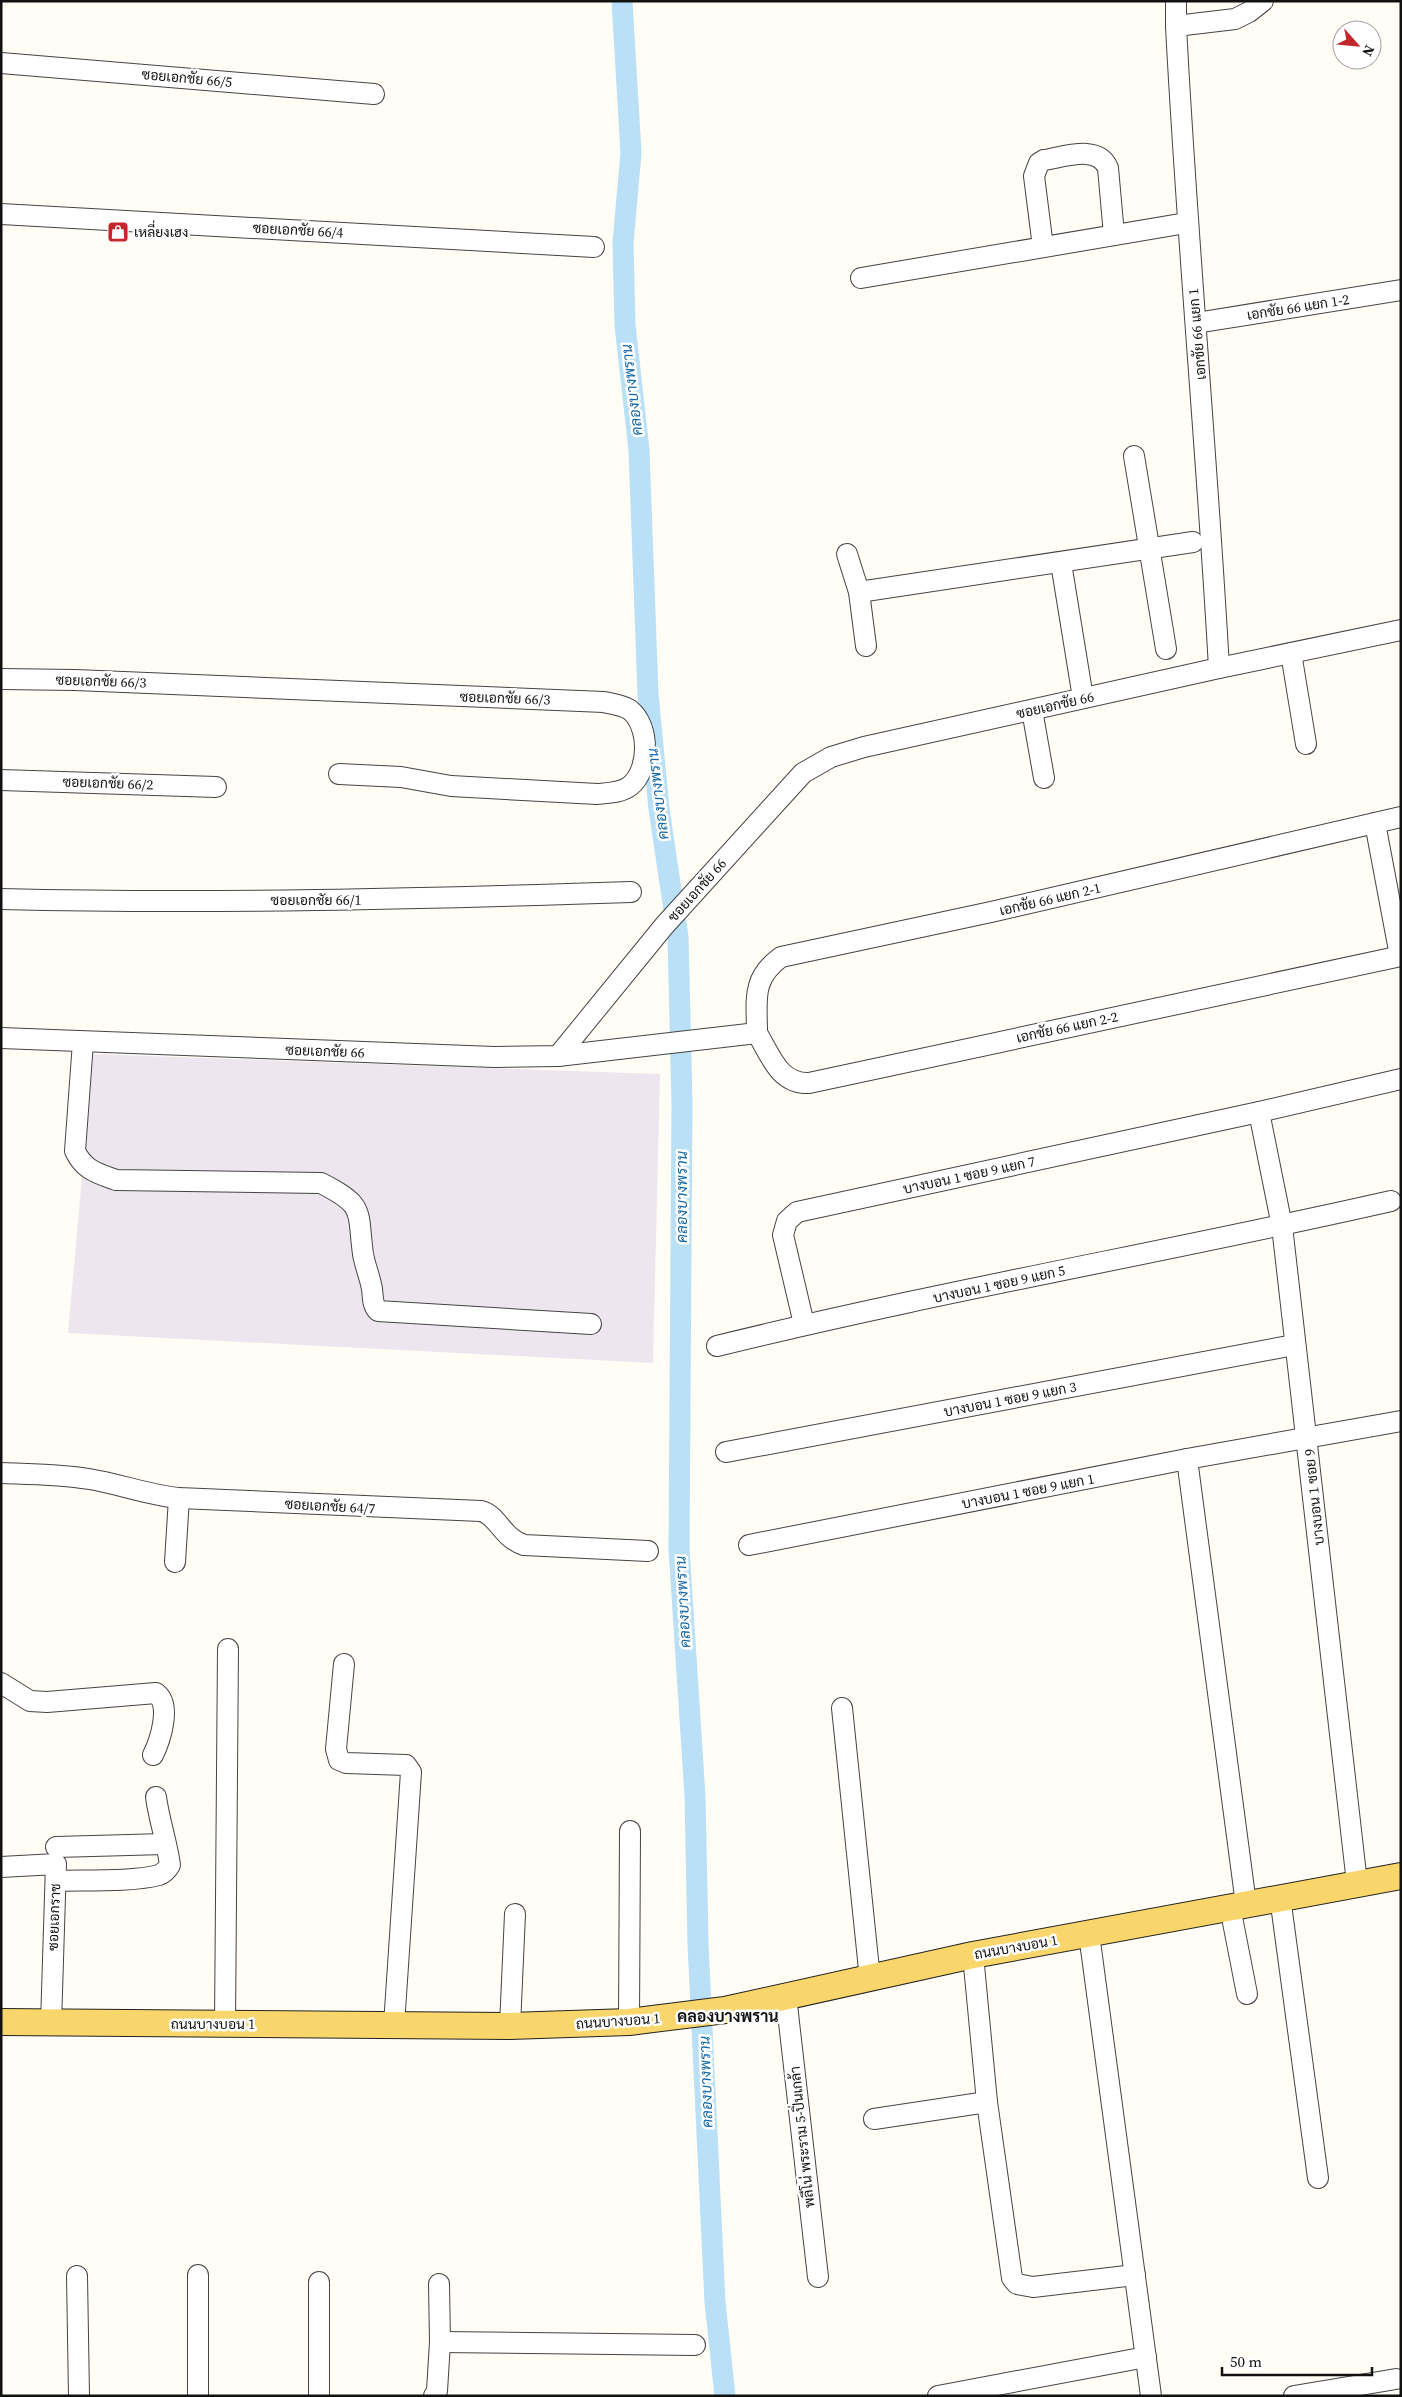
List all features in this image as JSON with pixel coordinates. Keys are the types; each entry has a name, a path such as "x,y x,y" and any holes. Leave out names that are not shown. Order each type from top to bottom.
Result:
{"main road":[{"name":"ถนนบางบอน 1","path":"1,2022 51,2024 510,2026 629,2022 725,2010 870,1979 973,1954 1401,1876"}],"street":[{"name":"เอกชัย 66 แยก 1","path":"1176,1 1186,223 1196,323 1219,668"},
{"path":"1176,26 1236,18 1249,12 1263,1"},
{"name":"ซอยเอกชัย 66/5","path":"1,63 374,94"},
{"path":"1043,247 1034,176 1039,163 1044,160 1093,153 1105,160 1108,168 1114,235"},
{"name":"ซอยเอกชัย 66/4","path":"1,214 594,247"},
{"path":"861,278 1186,223"},
{"name":"เอกชัย 66 แยก 1-2","path":"1196,323 1401,290"},
{"path":"1134,456 1166,649"},
{"path":"859,592 1194,542"},
{"path":"847,554 859,592 866,646"},
{"path":"1061,563 1082,698"},
{"name":"ซอยเอกชัย 66","path":"1,1038 494,1057 558,1056 664,926 803,773 831,757 864,747 1082,698 1401,630"},
{"path":"1292,653 1306,744"},
{"name":"ซอยเอกชัย 66/3","path":"1,679 85,680 604,702 628,708 636,715 641,729 645,756 642,773 630,786 620,792 597,794 451,786 401,777 339,774"},
{"path":"1032,710 1044,778"},
{"name":"ซอยเอกชัย 66/2","path":"1,780 216,787"},
{"name":"เอกชัย 66 แยก 2-1","path":"758,1033 757,992 760,978 769,966 780,957 991,912 1401,817"},
{"path":"1375,823 1401,956"},
{"name":"ซอยเอกชัย 66/1","path":"1,899 167,901 370,900 631,892"},
{"name":"เอกชัย 66 แยก 2-2","path":"758,1033 781,1072 790,1081 809,1084 1401,956"},
{"path":"558,1056 669,1045 758,1033"},
{"path":"83,1042 75,1151 80,1161 90,1171 116,1180 321,1183 340,1193 352,1203 360,1216 365,1270 371,1286 375,1308 378,1311 591,1324"},
{"name":"บางบอน 1 ซอย 9 แยก 7","path":"804,1324 783,1235 786,1221 797,1212 1259,1112 1401,1079"},
{"name":"บางบอน 1 ซอย 9","path":"1259,1112 1282,1226 1294,1345 1307,1438 1357,1883"},
{"name":"บางบอน 1 ซอย 9 แยก 5","path":"717,1346 804,1324 1282,1226 1391,1201"},
{"name":"บางบอน 1 ซอย 9 แยก 3","path":"726,1452 1294,1345"},
{"name":"บางบอน 1 ซอย 9 แยก 1","path":"749,1545 1187,1460 1401,1421"},
{"path":"1187,1460 1247,1994"},
{"name":"ซอยเอกชัย 64/7","path":"1,1473 48,1474 89,1479 144,1493 179,1498 482,1512 492,1517 507,1536 524,1545 648,1551"},
{"path":"175,1562 179,1498"},
{"path":"225,2024 228,1649"},
{"path":"344,1664 336,1749 340,1760 346,1763 406,1765 411,1772 394,2025"},
{"path":"1,1683 30,1701 47,1702 156,1694 162,1702 163,1724 162,1736 153,1755"},
{"path":"842,1708 870,1979"},
{"path":"56,1880 160,1875 170,1865 159,1821 156,1797"},
{"path":"629,2022 630,1831"},
{"path":"56,1847 165,1844"},
{"name":"ซอยเอกราช","path":"1,1867 56,1864 51,2024"},
{"path":"1280,1897 1318,2178"},
{"path":"510,2026 515,1914"},
{"path":"1089,1934 1151,2396"},
{"path":"973,1954 987,2102 1012,2278 1017,2284 1033,2287 1134,2275"},
{"name":"พลีโน่ พระราม 5-ปิ่นเกล้า","path":"786,1996 818,2277"},
{"path":"874,2119 987,2102"},
{"path":"198,2275 198,2396"},
{"path":"77,2276 79,2396"},
{"path":"319,2282 319,2396"},
{"path":"434,2396 437,2391 440,2342 439,2284"},
{"path":"440,2342 696,2345"},
{"path":"938,2396 1026,2388 1146,2357"},
{"path":"1294,2396 1396,2378"}],"shaded area":[{"path":"93,1054 660,1074 653,1363 68,1333"}],"waterway":[{"name":"คลองบางพราน","path":"622,1 631,153 623,243 625,325 639,450 648,694 659,809 678,937 682,1103 679,1549 695,1796 698,1944 715,2302 725,2396"}],"place":[{"name":"เหลี่ยงเฮง","path":"118,232"}],"district":[{"name":"คลองบางพราน","path":"728,2016"}]}
